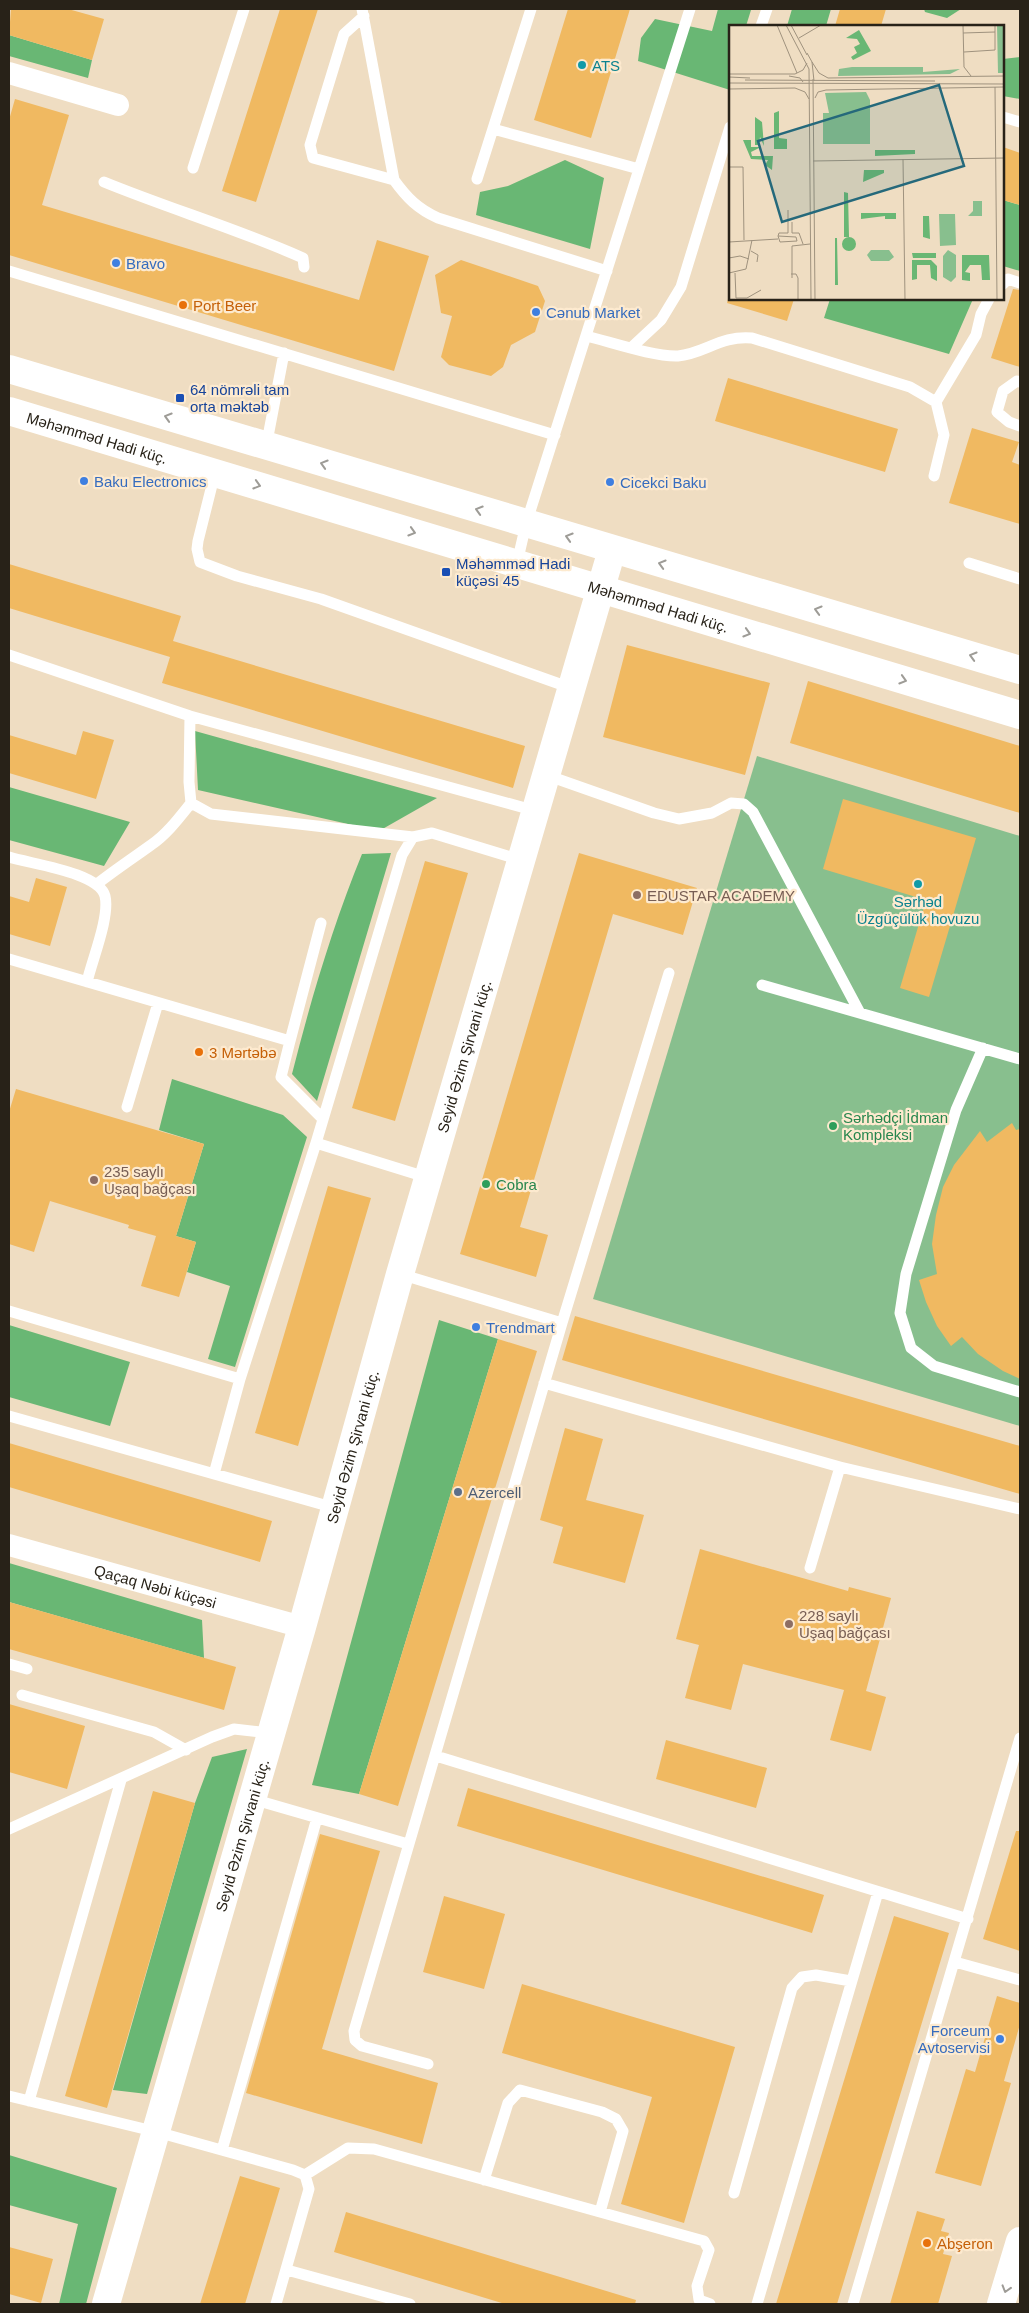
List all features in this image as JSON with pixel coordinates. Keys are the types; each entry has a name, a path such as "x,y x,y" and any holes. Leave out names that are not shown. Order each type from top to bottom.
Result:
{"main road":[{"path":"9,369 1020,670"},
{"name":"Məhəmməd Hadi küç.","path":"9,412 1020,715"},
{"name":"Seyid Əzim Şirvani küç.","path":"106,2304 302,1627 400,1274 612,550"},
{"path":"959,698 1020,726"},
{"path":"1001,2304 1020,2241"}],"street":[{"path":"9,72 118,105"},
{"name":"Qaçaq Nəbi küçəsi","path":"9,1545 302,1627"}],"lane":[{"path":"193,168 244,9"},
{"path":"476,179 532,9"},
{"path":"517,563 526,524 690,9"},
{"path":"761,25 767,9"},
{"path":"363,12 394,180 405,196 421,210 438,218 607,270"},
{"path":"363,12 344,34 310,145 313,158 394,180"},
{"path":"1004,117 1020,122"},
{"path":"493,129 639,169"},
{"path":"632,347 661,320 681,287 729,131"},
{"path":"104,182 169,208 264,241 302,258 304,267"},
{"path":"9,271 555,435"},
{"path":"1004,283 1008,279 1020,283"},
{"path":"934,476 944,435 936,402 976,335 981,314 988,300"},
{"path":"586,336 664,355 679,356 736,337 752,338 910,387 936,402"},
{"path":"266,447 284,353"},
{"path":"1020,382 1017,381 1002,391 997,412 1009,422 1020,426"},
{"path":"216,473 196,549 200,562 237,576 321,599 571,688"},
{"path":"969,563 1020,579"},
{"path":"9,655 190,716 536,811"},
{"path":"97,884 124,862 152,844 173,825 191,803 189,782 190,716"},
{"path":"546,775 654,813 679,819 712,813 732,803 744,804 754,812 860,1013"},
{"path":"191,803 211,814 412,837 432,833 521,860"},
{"path":"214,1474 240,1379 316,1144 402,855 412,837"},
{"path":"9,857 83,876 97,884 104,896 104,918 87,982"},
{"path":"321,923 281,1077 323,1119"},
{"path":"9,959 290,1041"},
{"path":"428,2064 362,2046 356,2040 354,2031 544,1383 669,973"},
{"path":"762,985 1020,1059"},
{"path":"127,1107 158,1002"},
{"path":"983,1048 956,1110 906,1274 900,1313 911,1348 934,1366 1020,1392"},
{"path":"316,1144 428,1178"},
{"path":"400,1274 562,1323"},
{"path":"9,1311 240,1379"},
{"path":"544,1383 840,1467 1020,1509"},
{"path":"9,1416 335,1508"},
{"path":"810,1568 840,1467"},
{"path":"9,1664 27,1669"},
{"path":"22,1695 154,1732 186,1750"},
{"path":"9,1829 234,1729 270,1733"},
{"path":"853,2304 1020,1738"},
{"path":"436,1756 968,1919"},
{"path":"29,2101 121,1780"},
{"path":"252,1799 408,1844"},
{"path":"222,2150 318,1818"},
{"path":"757,2304 878,1892"},
{"path":"955,1962 1020,1980"},
{"path":"734,2193 792,1988 802,1977 816,1975 851,1981"},
{"path":"484,2180 508,2103 520,2090 602,2112 616,2119 623,2131 600,2212"},
{"path":"9,2096 157,2132 305,2175 348,2148 374,2149 704,2241 709,2250 697,2286 699,2300 710,2304"},
{"path":"276,2304 310,2189 305,2175"},
{"path":"287,2270 410,2304"}],"green space":[{"path":"718,9 751,10 746,25 729,25 729,90 638,61 641,38 655,19 712,31"},
{"path":"792,9 831,9 826,25 787,25"},
{"path":"924,9 961,9 947,18 925,12"},
{"path":"9,35 92,60 88,78 9,56"},
{"path":"1020,57 1020,99 1004,96 1004,59"},
{"path":"565,160 604,178 590,249 476,215 480,192 508,186"},
{"path":"1004,200 1020,205 1020,271 1004,266"},
{"path":"830,300 973,300 949,354 824,318"},
{"path":"195,731 437,798 379,831 198,790"},
{"name":"Sərhədçi İdman Kompleksi","path":"757,756 1020,836 1020,1426 593,1299"},
{"path":"9,787 130,822 104,866 9,840"},
{"path":"391,853 317,1101 292,1074 315,990 332,935 362,854"},
{"path":"172,1079 283,1115 307,1137 235,1367 208,1359 230,1286 187,1272 196,1242 176,1236 204,1144 159,1130"},
{"path":"439,1320 498,1339 359,1794 312,1785"},
{"path":"9,1325 130,1362 110,1426 9,1397"},
{"path":"9,1563 202,1620 204,1658 9,1602"},
{"path":"247,1749 147,2094 113,2090 195,1803 212,1757"},
{"path":"9,2155 117,2188 86,2304 59,2304 78,2224 9,2205"}],"building":[{"path":"11,9 68,9 104,19 92,60 9,35"},
{"path":"280,9 318,9 256,202 222,191"},
{"name":"ATS","path":"568,9 630,9 591,138 534,120"},
{"path":"840,9 886,9 881,25 835,25"},
{"path":"15,99 69,115 42,205 359,300 377,240 429,256 394,371 9,255 9,120"},
{"path":"1004,147 1020,153 1020,205 1004,200"},
{"path":"461,260 538,286 545,301 535,332 511,345 503,367 491,376 449,365 441,357 452,316 441,313 435,275"},
{"path":"1013,289 1020,290 1020,367 991,358"},
{"path":"728,299 794,300 787,321 727,303"},
{"path":"728,378 898,429 885,472 715,421"},
{"path":"972,428 1019,442 1012,462 1020,465 1020,524 949,503"},
{"path":"9,564 181,616 173,641 525,746 513,788 162,683 170,657 9,608"},
{"path":"627,645 770,683 745,775 603,737"},
{"path":"808,681 1020,746 1020,813 790,743"},
{"path":"83,731 114,740 96,799 9,773 9,735 76,755"},
{"name":"Sərhəd Üzgüçülük hovuzu","path":"843,799 976,838 929,997 900,988 926,900 823,869"},
{"path":"579,853 697,888 683,935 613,914 520,1227 548,1235 536,1277 460,1254"},
{"path":"425,861 468,873 395,1121 352,1108"},
{"path":"36,878 67,887 50,946 9,934 9,896 29,902"},
{"path":"16,1089 204,1144 176,1236 196,1242 179,1297 141,1286 156,1236 128,1228 129,1225 50,1201 34,1252 9,1244 9,1112"},
{"path":"1012,1123 1016,1130 1020,1129 1020,1379 1003,1371 978,1354 962,1337 951,1346 937,1326 919,1280 937,1274 932,1244 936,1215 943,1187 954,1165 980,1131 987,1142"},
{"path":"328,1186 371,1198 298,1446 255,1433"},
{"path":"575,1316 1020,1446 1020,1494 562,1360"},
{"path":"498,1339 537,1351 398,1806 359,1794"},
{"path":"565,1428 603,1439 586,1500 644,1515 625,1583 553,1563 563,1527 540,1520"},
{"path":"9,1443 272,1521 260,1562 9,1487"},
{"path":"700,1549 848,1591 849,1587 891,1598 866,1691 886,1697 871,1751 830,1740 844,1690 743,1664 731,1710 685,1698 699,1645 676,1639"},
{"path":"9,1602 236,1667 224,1710 9,1649"},
{"path":"9,1704 85,1726 67,1789 9,1772"},
{"path":"666,1740 767,1768 756,1808 656,1779"},
{"path":"468,1788 824,1895 812,1933 457,1826"},
{"path":"153,1791 195,1803 107,2108 65,2096"},
{"path":"1016,1831 1020,1831 1020,1951 983,1939"},
{"path":"320,1834 380,1851 322,2049 438,2083 422,2144 246,2093"},
{"path":"444,1896 505,1914 484,1989 423,1972"},
{"path":"894,1916 949,1933 837,2304 776,2304"},
{"path":"522,1984 735,2047 684,2223 621,2204 652,2097 502,2053"},
{"path":"997,1996 1020,2003 1020,2024 1004,2081 1011,2083 981,2186 935,2173 966,2069 975,2072"},
{"path":"240,2176 280,2188 245,2304 200,2304"},
{"name":"Abşeron","path":"917,2211 945,2219 941,2231 949,2233 943,2254 952,2256 938,2304 890,2304"},
{"path":"346,2212 636,2300 635,2304 505,2304 334,2252"},
{"path":"9,2247 53,2259 41,2303 9,2294"}],"place":[{"name":"ATS","path":"582,65"},
{"name":"Bravo","path":"116,263"},
{"name":"Port Beer","path":"183,305"},
{"name":"Cənub Market","path":"536,312"},
{"name":"64 nömrəli tam orta məktəb","path":"180,398"},
{"name":"Baku Electronıcs","path":"84,481"},
{"name":"Cicekci Baku","path":"610,482"},
{"name":"Məhəmməd Hadi küçəsi 45","path":"446,572"},
{"name":"Sərhəd Üzgüçülük hovuzu","path":"918,884"},
{"name":"EDUSTAR ACADEMY","path":"637,895"},
{"name":"3 Mərtəbə","path":"199,1052"},
{"name":"Sərhədçi İdman Kompleksi","path":"833,1126"},
{"name":"235 saylı Uşaq bağçası","path":"94,1180"},
{"name":"Cobra","path":"486,1184"},
{"name":"Trendmart","path":"476,1327"},
{"name":"Azercell","path":"458,1492"},
{"name":"228 saylı Uşaq bağçası","path":"789,1624"},
{"name":"Forceum Avtoservisi","path":"1000,2039"},
{"name":"Abşeron","path":"927,2243"}]}
